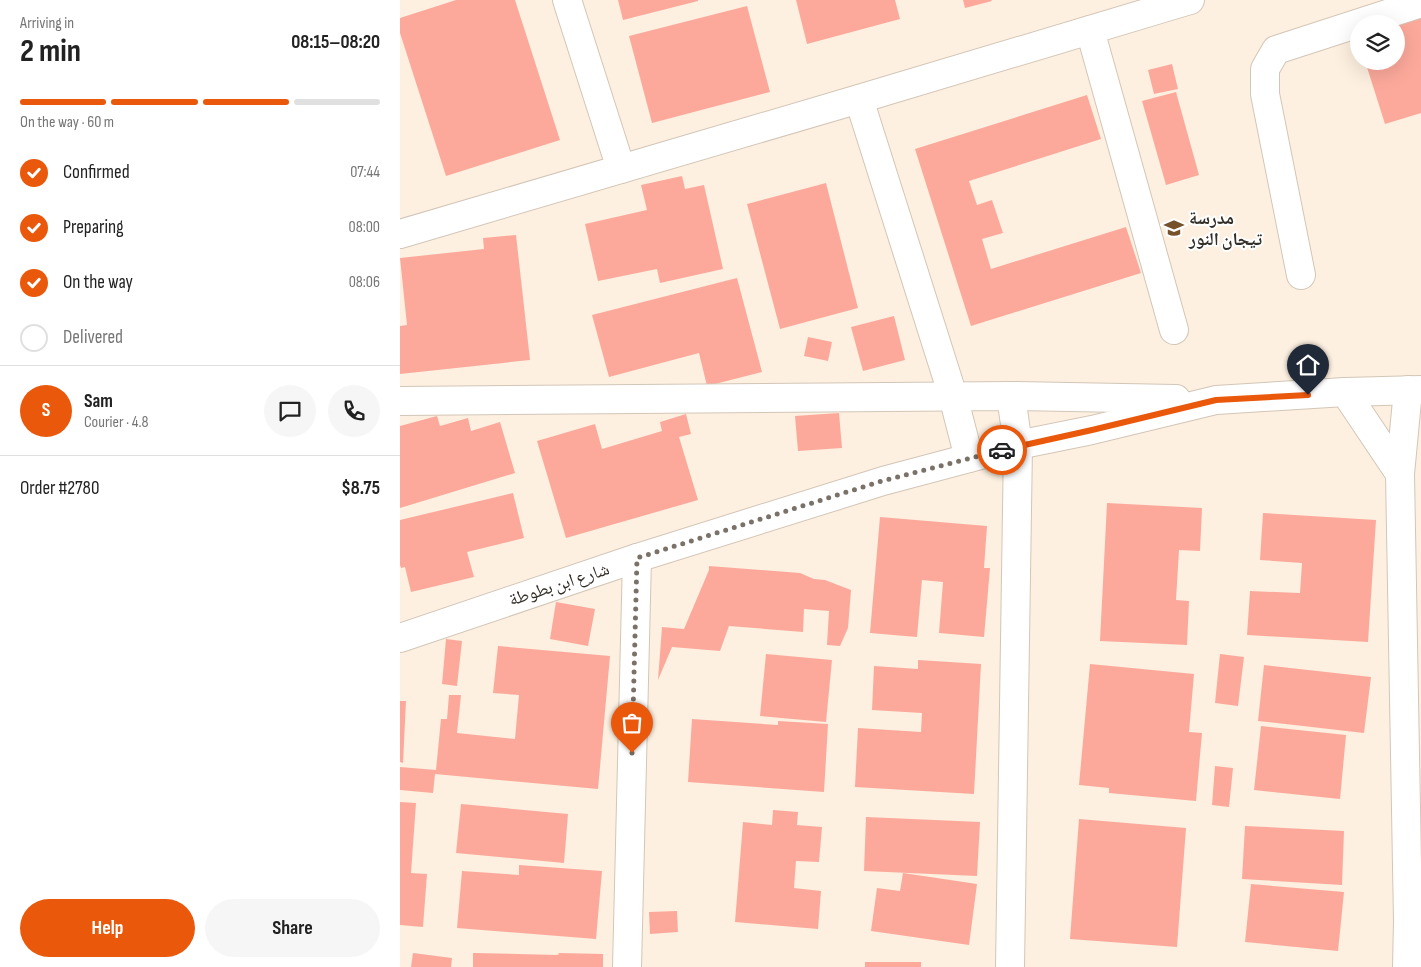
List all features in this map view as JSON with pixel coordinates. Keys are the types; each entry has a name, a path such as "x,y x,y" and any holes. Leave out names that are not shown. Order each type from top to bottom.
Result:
{"street":[{"path":"567,0 621,169"},
{"path":"400,234 1190,0"},
{"path":"1301,275 1265,94 1265,70 1276,50 1421,2"},
{"path":"1090,30 1174,330"},
{"path":"859,99 953,396 969,458"},
{"path":"1407,967 1414,921 1400,474 1414,390"},
{"name":"شارع ابن بطوطة","path":"400,638 637,558 882,481 1018,446 1216,400 1414,390"},
{"path":"1345,392 1400,474"},
{"path":"400,401 953,396 1216,400"},
{"path":"1010,396 1018,446 1010,967"},
{"path":"627,967 637,558"}],"building":[{"path":"456,0 515,0 560,140 446,176 400,33 400,18"},
{"path":"618,0 698,0 698,1 623,20"},
{"path":"796,0 895,0 900,19 807,44"},
{"path":"963,0 991,0 992,1 965,8"},
{"path":"747,6 770,92 652,123 629,36"},
{"path":"1421,16 1421,113 1385,124 1368,70 1405,70 1405,21"},
{"path":"1172,64 1178,89 1154,94 1148,70"},
{"path":"1176,92 1199,175 1166,185 1142,101"},
{"path":"1087,95 1101,139 969,181 977,205 992,200 1003,233 982,239 991,269 1126,227 1141,273 971,326 915,149"},
{"path":"682,176 685,189 704,185 723,269 660,283 657,269 598,281 585,224 647,210 641,185"},
{"path":"826,183 858,308 780,329 747,204"},
{"path":"516,235 530,360 400,374 400,326 407,325 400,258 484,249 483,238"},
{"path":"737,278 762,372 707,386 699,353 609,377 592,315"},
{"path":"894,316 905,360 863,371 851,327"},
{"path":"808,337 832,342 828,361 804,356"},
{"path":"839,413 842,448 798,451 795,416"},
{"path":"686,414 691,434 679,437 698,500 566,538 537,441 595,424 602,449 662,431 660,422"},
{"path":"437,416 440,426 468,418 471,431 500,422 515,473 400,508 400,426"},
{"path":"513,493 524,538 467,552 474,577 411,592 405,567 401,568 400,565 400,520"},
{"path":"1107,503 1202,508 1200,551 1179,550 1176,600 1189,601 1187,645 1100,641"},
{"path":"1263,513 1376,520 1368,642 1247,635 1250,591 1300,593 1302,563 1260,560"},
{"path":"880,517 987,526 984,568 990,568 984,637 939,633 943,582 922,580 917,637 870,633"},
{"path":"709,566 800,573 851,590 848,628 840,646 827,645 829,611 804,609 803,632 729,626 720,651 672,647 658,680 662,627 684,629"},
{"path":"556,602 595,609 588,646 550,639"},
{"path":"446,639 462,641 457,686 442,684"},
{"path":"498,646 610,656 598,789 435,774 433,793 400,790 400,767 436,770 441,719 447,719 449,695 461,695 457,733 515,739 519,695 493,693"},
{"path":"766,654 832,660 826,722 760,716"},
{"path":"1220,654 1244,657 1238,706 1215,703"},
{"path":"918,660 981,664 974,794 855,787 858,728 921,732 922,713 872,710 874,666 918,669"},
{"path":"1090,664 1194,674 1189,732 1202,733 1196,801 1109,793 1109,788 1079,785"},
{"path":"1264,665 1371,677 1364,733 1258,721"},
{"path":"400,701 406,701 403,763 400,762"},
{"path":"692,719 778,725 778,721 828,724 824,792 688,782"},
{"path":"1261,726 1346,735 1340,799 1254,790"},
{"path":"1215,766 1233,768 1229,807 1212,805"},
{"path":"400,802 416,803 411,873 427,874 423,927 400,925"},
{"path":"461,804 568,814 564,863 456,853"},
{"path":"773,810 798,812 797,825 822,827 819,862 796,861 794,888 821,891 818,929 735,922 743,822 772,825"},
{"path":"866,817 980,822 977,876 864,871"},
{"path":"1079,819 1186,828 1177,947 1070,939"},
{"path":"1245,826 1344,831 1342,885 1242,879"},
{"path":"519,865 602,871 596,939 457,928 462,871 519,875"},
{"path":"903,873 977,884 969,945 871,931 877,888 900,891"},
{"path":"1251,884 1344,892 1338,951 1245,942"},
{"path":"677,911 678,932 650,934 649,912"},
{"path":"413,953 452,958 451,967 411,967"},
{"path":"473,953 603,954 603,967 473,967"},
{"path":"865,962 921,962 921,967 865,967"}],"way so far":[{"path":"632,753 637,558 882,481 1002,450"}],"place":[{"name":"مدرسة تيجان النور","path":"1174,228"}],"route":[{"path":"1002,450 1216,400 1308,395"}]}
